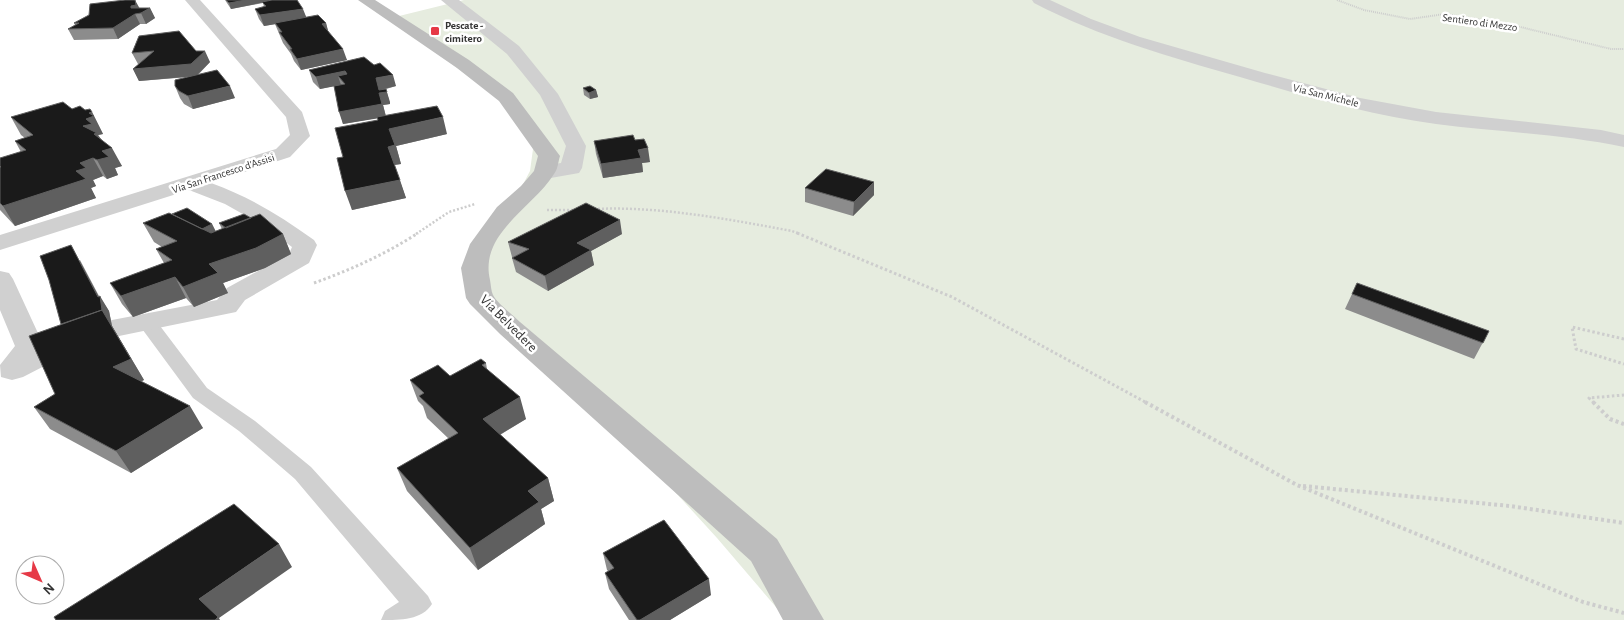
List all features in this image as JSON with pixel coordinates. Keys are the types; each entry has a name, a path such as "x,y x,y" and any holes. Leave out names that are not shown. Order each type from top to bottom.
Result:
{"main road":[{"path":"365,0 464,64 506,97 549,156 545,172"},
{"name":"Via Belvedere","path":"545,172 528,191 495,207 474,268 480,298 510,328 764,550 804,620"}],"street":[{"name":"Via San Francesco d'Assisi","path":"0,243 283,153 300,136 295,116 192,0"},
{"path":"448,0 513,50 549,94 576,146 570,168 545,172"},
{"name":"Via San Michele","path":"1039,0 1091,25 1204,61 1338,99 1435,118 1552,130 1624,141"},
{"path":"6,374 44,354 112,329 226,306 236,294 300,258 305,245 270,220 233,199 190,183"},
{"path":"0,279 30,347 6,374"}],"lane":[{"path":"148,322 200,393 247,426 303,473 418,604 395,620"}],"path":[{"name":"Sentiero di Mezzo","path":"1337,0 1364,10 1410,19 1445,14 1508,24 1611,49 1624,49"},
{"path":"308,286 339,274 400,245 449,212 495,207 578,209"},
{"path":"588,209 615,208 703,215 792,231 952,297 1297,485 1583,602 1624,613"},
{"path":"1624,339 1572,327 1576,349 1624,364"},
{"path":"1624,396 1589,398 1610,419 1624,424"},
{"path":"1297,485 1510,506 1624,524"}],"shaded area":[{"path":"464,0 1624,0 1624,620 787,620 717,538 593,402 463,273 519,192 530,171 533,149 518,114 391,18"}],"building":[{"path":"135,0 136,5 131,6 131,8 150,8 135,14 113,28 68,29 79,23 74,23 89,15 90,4"},
{"path":"226,0 246,0 229,3"},
{"path":"297,0 303,9 260,15 255,9 266,6 262,2"},
{"path":"318,15 326,23 322,24 343,49 297,59 275,23"},
{"path":"179,31 196,51 205,51 191,64 133,69 154,51 132,53 139,36"},
{"path":"364,57 374,65 380,63 393,75 376,78 379,90 386,89 387,92 379,93 382,104 339,112 334,86 345,84 338,76 347,74 345,71 316,77 309,70"},
{"path":"217,70 230,86 188,96 179,91 175,86 175,80"},
{"path":"590,86 596,90 589,93 583,88"},
{"path":"63,102 72,109 80,106 85,110 90,109 92,112 89,113 94,116 86,119 92,124 83,126 97,133 94,134 112,148 102,151 109,157 97,160 93,158 80,163 86,168 76,171 86,179 3,206 0,203 0,158 26,150 15,141 33,135 11,117"},
{"path":"437,106 443,117 389,129 395,145 388,147 400,180 345,191 337,158 343,157 335,128 378,120 377,117"},
{"path":"633,135 635,140 644,139 648,148 638,150 641,158 601,164 594,141"},
{"path":"826,169 874,182 854,202 805,188"},
{"path":"586,203 620,220 577,243 591,250 545,276 512,258 529,249 508,242"},
{"path":"187,208 212,224 202,229 172,214"},
{"path":"169,213 211,233 260,214 283,234 256,248 209,264 218,273 183,287 175,277 121,296 110,283 172,260 156,249 177,241 143,223"},
{"path":"244,214 251,218 226,228 219,223"},
{"path":"71,245 98,297 100,296 102,310 61,324 49,280 40,256"},
{"path":"1357,283 1489,331 1483,343 1352,294"},
{"path":"102,310 131,359 113,367 190,406 116,451 34,407 55,394 29,336"},
{"path":"481,359 486,363 482,365 520,397 483,419 548,478 528,491 539,502 470,548 397,468 458,433 419,396 424,393 410,380 438,365 450,376"},
{"path":"234,504 279,544 199,599 218,617 215,620 56,620 54,617"},
{"path":"664,520 709,579 637,620 605,573 614,568 603,553"}],"place":[{"name":"Pescate - cimitero","path":"435,31"}]}
